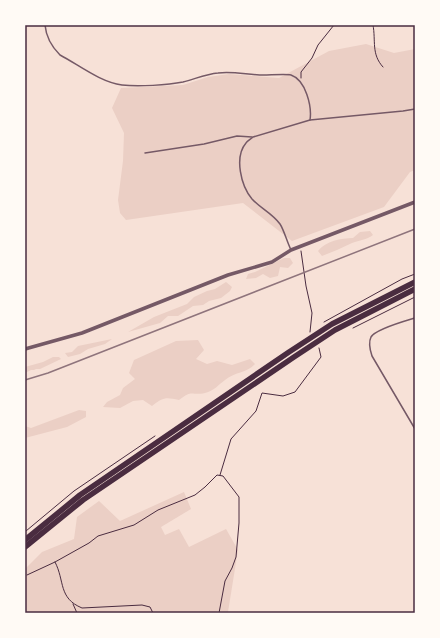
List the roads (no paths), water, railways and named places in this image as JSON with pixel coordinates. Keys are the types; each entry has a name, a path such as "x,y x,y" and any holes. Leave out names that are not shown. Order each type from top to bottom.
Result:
{"main road":[{"path":"25,540 80,495 289,352 332,324 415,282"},
{"path":"25,547 83,500 294,357 335,330 415,289"}],"street":[{"path":"25,349 82,333 228,275 272,262 300,246 415,202"}],"lane":[{"path":"45,25 51,42 55,50 60,55 103,80 120,85 138,86 181,82 220,72 255,75 291,75 301,83 310,105 310,120"},
{"path":"145,153 204,144 237,136 253,137 310,120 415,109"},
{"path":"253,137 245,143 241,153 240,166 244,188 252,199 268,211 280,224 291,250"},
{"path":"415,318 378,332 372,337 369,345 372,356 415,429"}],"railway":[{"path":"25,380 48,373 415,229"}]}
